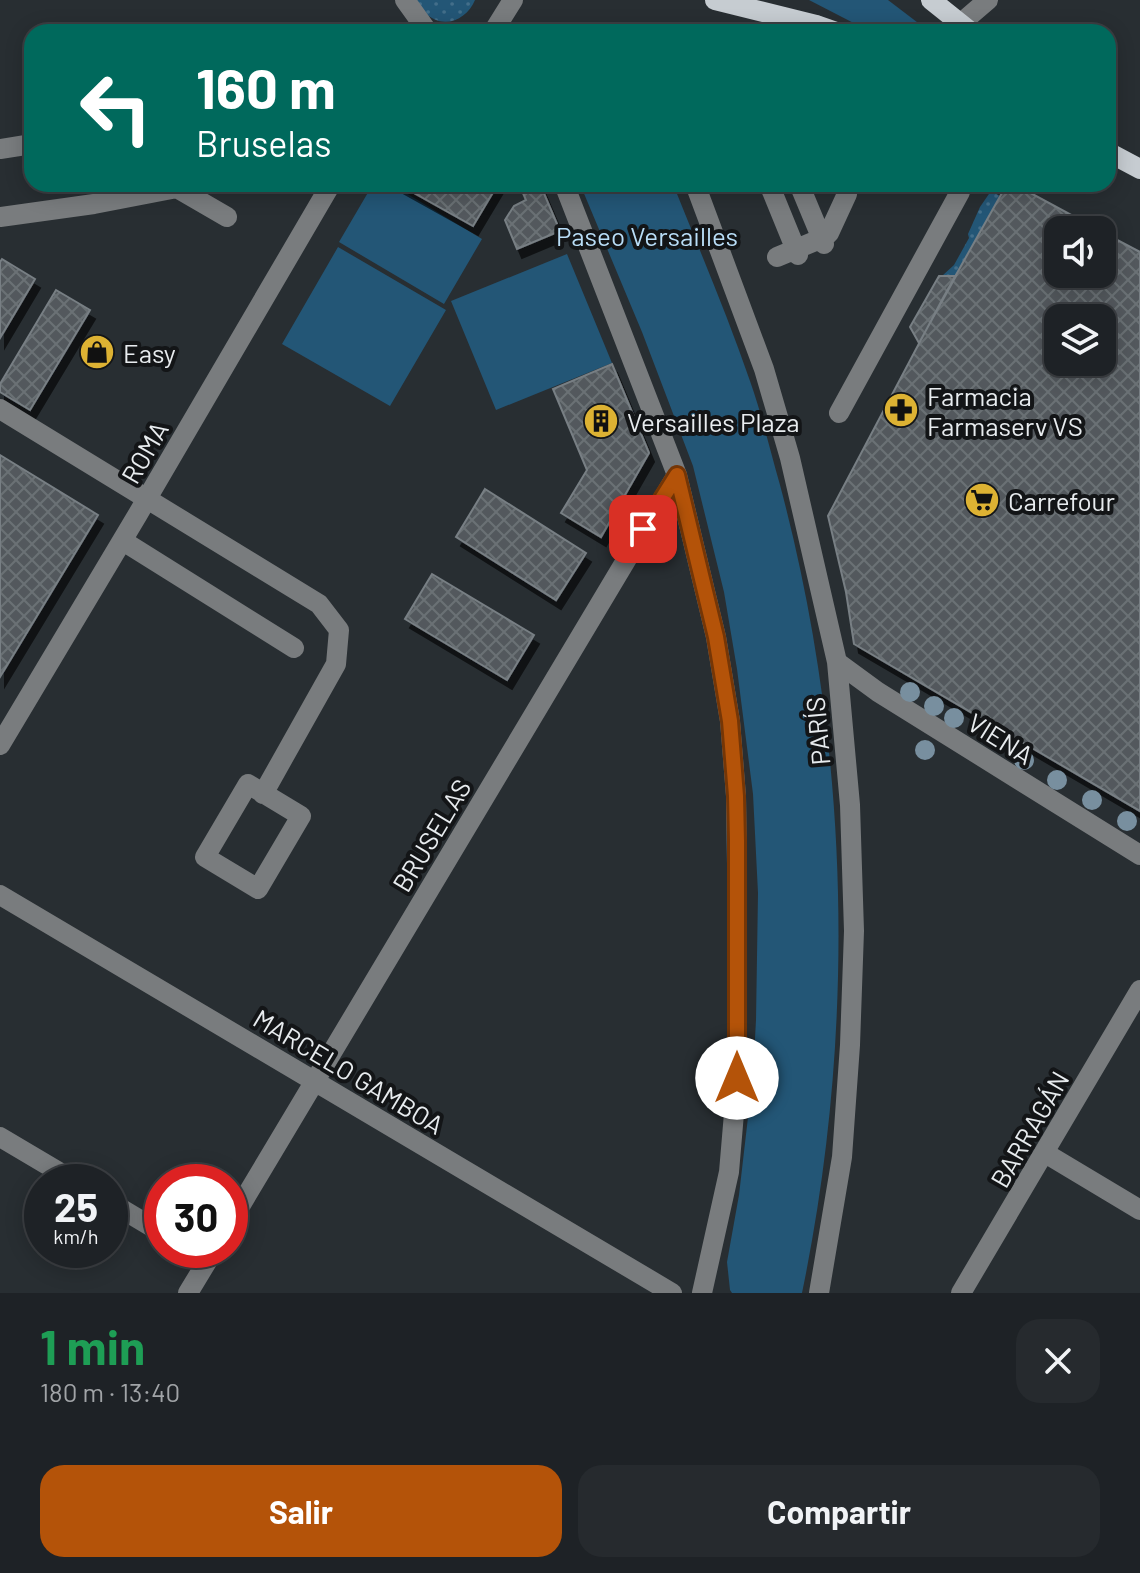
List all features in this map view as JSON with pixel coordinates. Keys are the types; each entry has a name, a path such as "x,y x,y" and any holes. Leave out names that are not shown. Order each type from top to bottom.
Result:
{"main road":[{"path":"715,0 812,24"},
{"path":"931,0 961,24"},
{"path":"1116,156 1140,169"}],"street":[{"path":"405,0 422,24"},
{"path":"498,24 513,0"},
{"path":"969,24 988,0"},
{"path":"0,149 24,145"},
{"path":"0,217 94,204 149,192"},
{"path":"186,192 227,217"},
{"name":"ROMA","path":"0,745 148,499 326,192"},
{"path":"567,192 677,475 716,637 730,721 736,796 737,1078 729,1172 702,1293"},
{"name":"PARÍS","path":"698,192 764,369 793,471 837,662 850,805 854,945 842,1157 819,1293"},
{"path":"772,192 798,255"},
{"path":"802,192 824,244"},
{"path":"839,413 960,192"},
{"path":"777,257 825,237 847,194"},
{"path":"0,409 319,604 339,630 336,664 263,794"},
{"name":"BRUSELAS","path":"248,1193 677,475"},
{"path":"123,541 294,648"},
{"name":"VIENA","path":"837,662 925,722 1140,855"},
{"path":"248,784 263,794 301,816 258,889 205,857 248,784"},
{"name":"MARCELO GAMBOA","path":"0,895 672,1293"},
{"name":"BARRAGÁN","path":"961,1293 1140,990"},
{"path":"0,1137 46,1164"},
{"path":"1045,1153 1140,1210"},
{"path":"188,1293 198,1268"}],"green space":[{"path":"412,0 475,0 463,16 445,22 429,16"},
{"path":"809,0 888,0 920,24 856,24"},
{"path":"368,192 404,192 482,239 444,304 339,242"},
{"name":"Paseo Versailles","path":"583,192 676,192 754,394 780,485 803,584 821,685 832,786 838,888 838,990 832,1092 820,1193 802,1293 732,1293 730,1290 727,1262 739,1195 756,1020 758,893 753,794 724,592 693,466 642,332"},
{"path":"990,192 1000,196 956,276 942,276 954,265 969,238 980,207"},
{"path":"338,247 446,310 390,406 282,344"},
{"path":"567,254 612,363 496,410 451,301"}],"building":[{"path":"412,192 493,192 473,226"},
{"path":"522,192 543,192 560,231 517,249 505,220 514,206 526,200"},
{"name":"Carrefour","path":"1003,192 1029,192 1073,216 1044,216 1044,288 1116,288 1116,239 1140,252 1140,811 854,644 846,592 828,516"},
{"path":"2,259 35,279 0,338 0,262"},
{"path":"939,276 956,276 919,343 910,327"},
{"path":"56,290 90,310 30,410 0,392 0,384"},
{"name":"Versailles Plaza","path":"612,364 649,453 601,537 561,513 587,470 553,389"},
{"path":"0,455 98,515 0,677"},
{"path":"485,489 586,553 556,600 456,537"},
{"path":"432,574 534,635 507,680 405,619"}],"place":[{"name":"Easy","path":"97,352"},
{"name":"Farmacia Farmaserv VS","path":"901,410"},
{"name":"Versailles Plaza","path":"601,421"},
{"name":"Carrefour","path":"982,500"}],"route":[{"path":"643,529 677,475 716,637 730,721 737,841 737,1078"}]}
